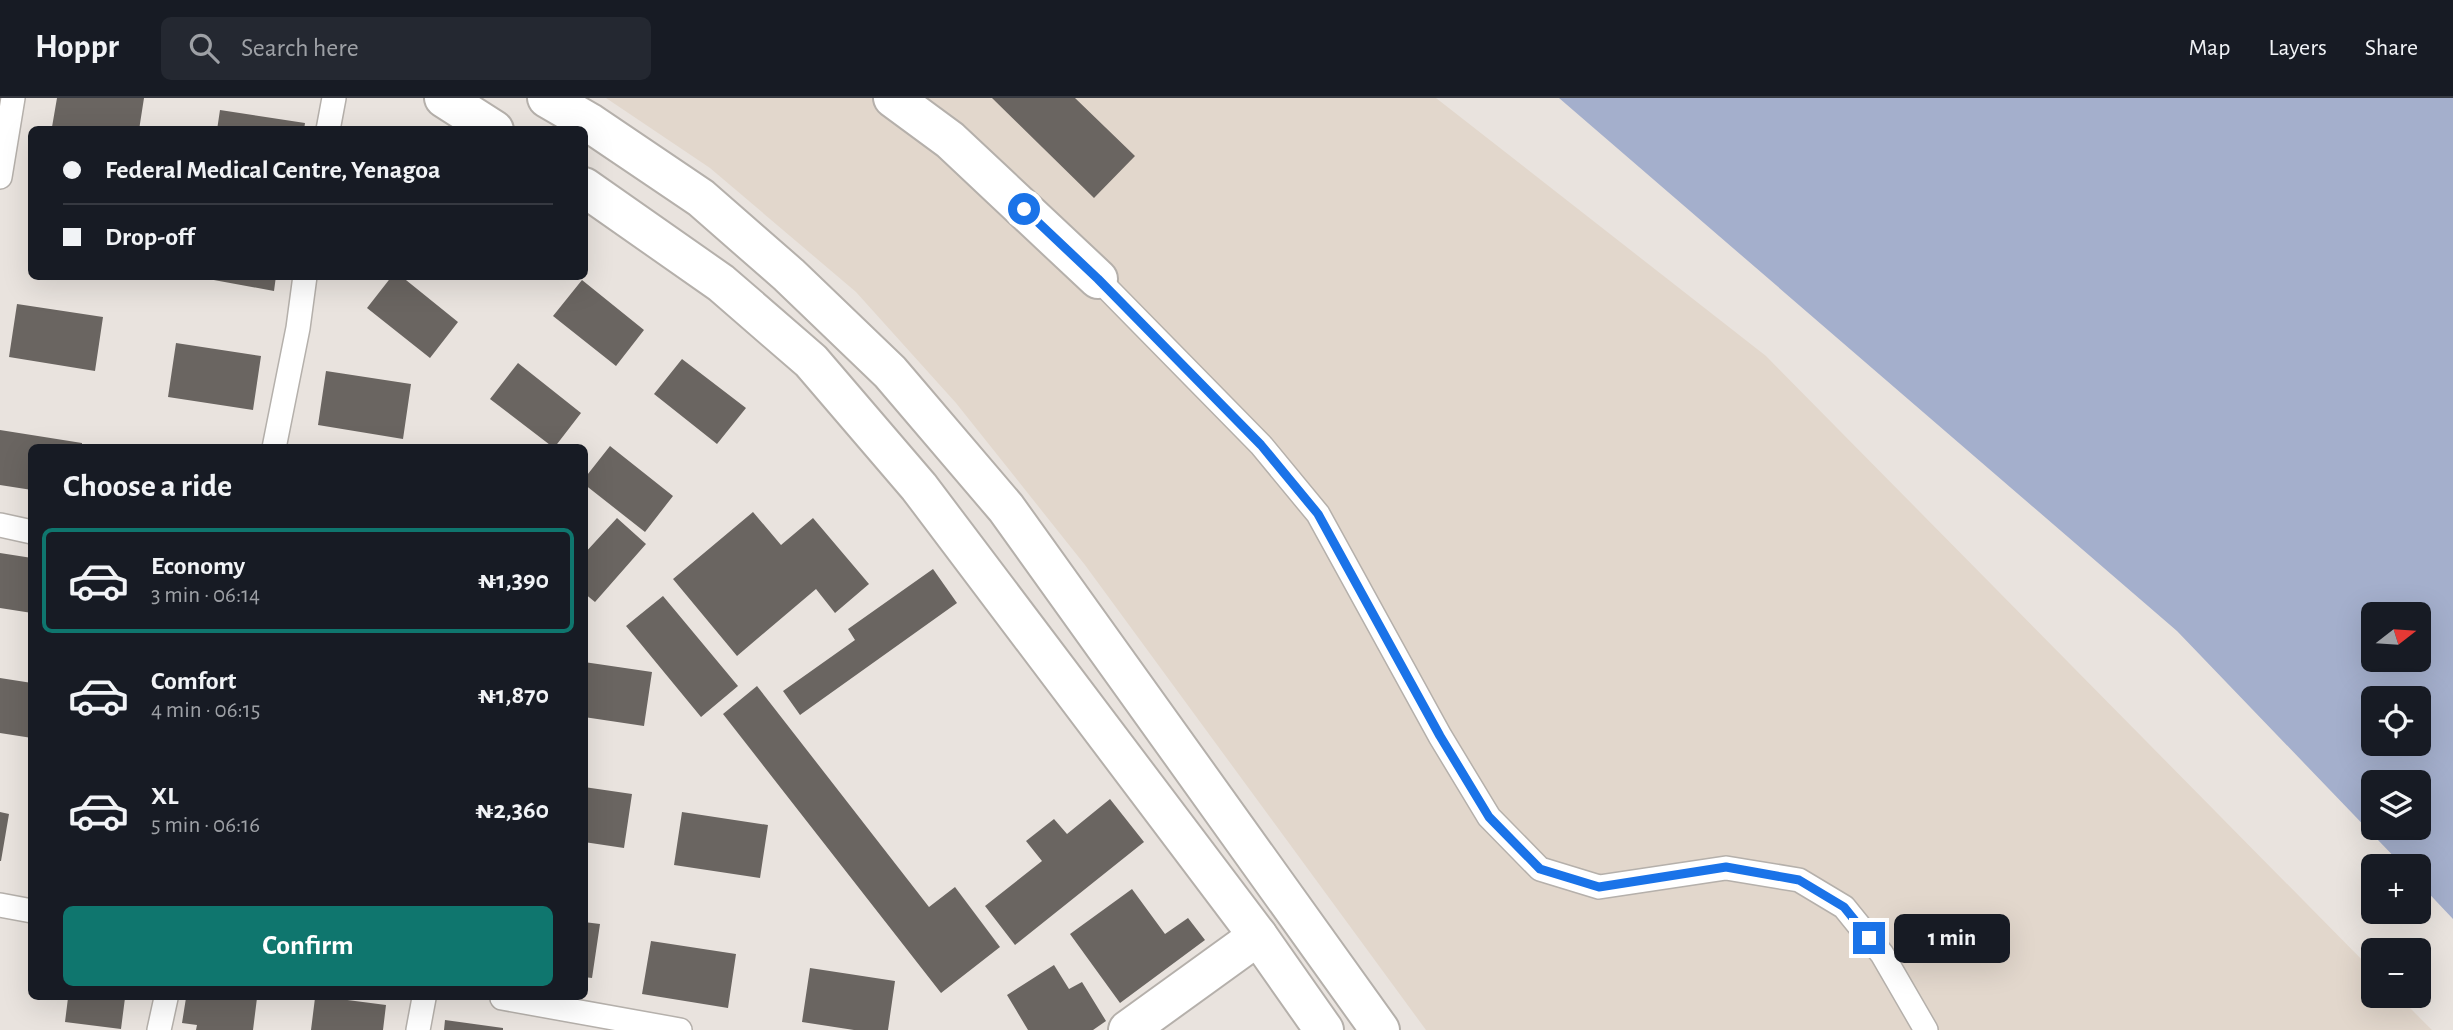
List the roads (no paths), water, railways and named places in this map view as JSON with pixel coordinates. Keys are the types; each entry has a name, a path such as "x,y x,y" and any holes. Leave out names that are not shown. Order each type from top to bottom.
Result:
{"street":[{"path":"444,98 488,126"},
{"path":"547,98 590,123 701,198 789,275 890,372 1006,508 1380,1030"},
{"path":"893,98 950,140 1098,279"},
{"path":"588,190 721,283 811,361 919,487 1258,936 1324,1030"},
{"path":"1128,1030 1258,936"}],"lane":[{"path":"0,177 13,98"},
{"path":"329,126 334,98"},
{"path":"1098,279 1261,445 1318,514 1440,736 1489,817 1540,869 1599,887 1726,867 1799,880 1844,907 1882,954 1926,1030"},
{"path":"275,444 298,328 304,280"},
{"path":"0,525 28,531"},
{"path":"0,905 28,910"},
{"path":"159,1030 166,1000"},
{"path":"418,1030 425,1000"},
{"path":"513,1000 680,1030"}],"water":[{"path":"1559,98 2453,98 2453,919 2431,896 2431,854 2391,854 2378,840 2431,840 2431,770 2361,770 2361,822 2177,631"}]}
